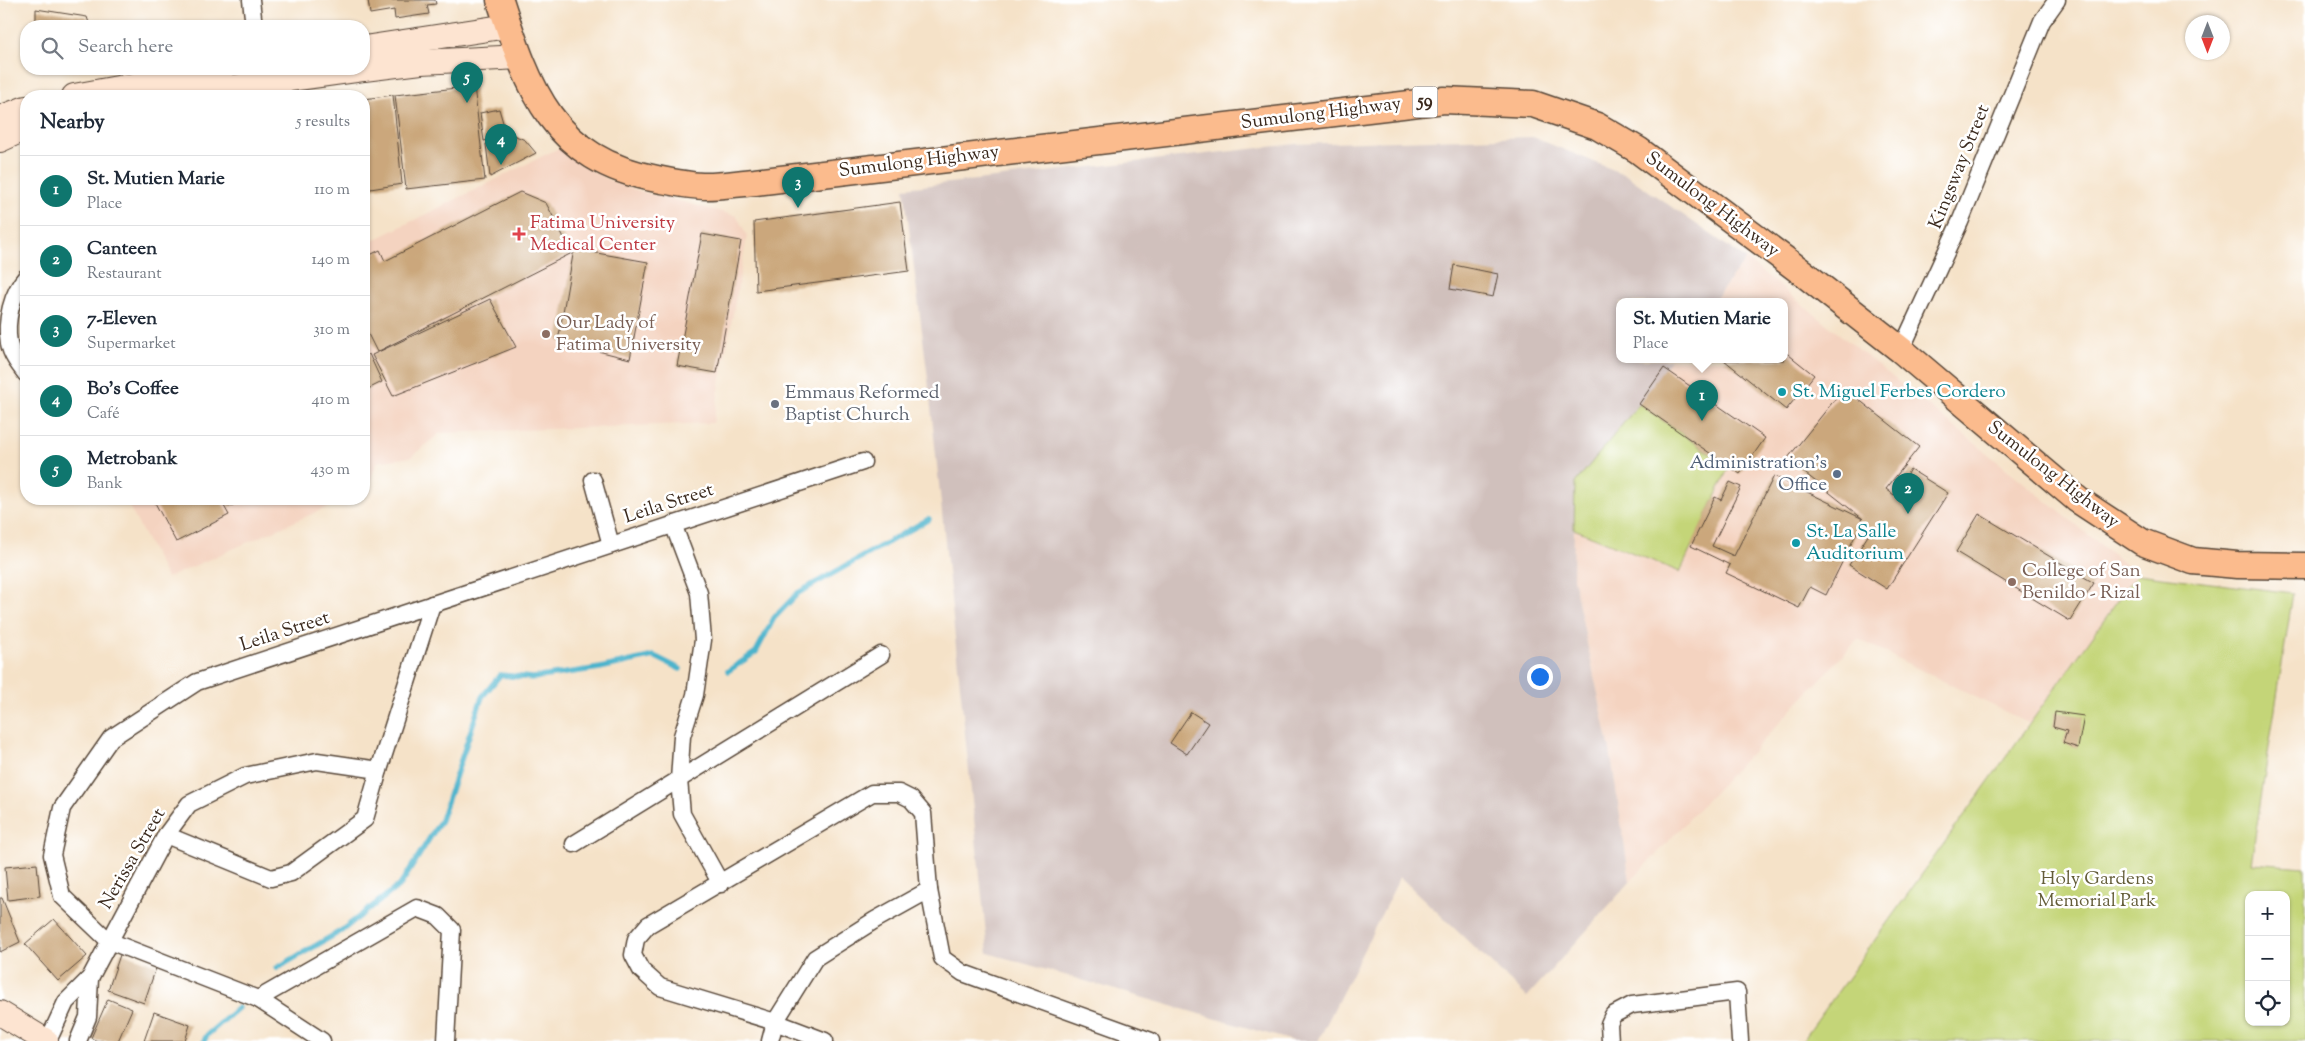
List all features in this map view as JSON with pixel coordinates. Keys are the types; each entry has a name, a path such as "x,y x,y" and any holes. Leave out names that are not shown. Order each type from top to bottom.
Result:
{"main road":[{"name":"Sumulong Highway","path":"500,0 530,84 549,115 568,138 588,154 614,167 642,176 705,186 755,182 1444,100 1533,104 1597,126 1638,150 1901,350 2078,500 2142,542 2193,561 2237,565 2305,566"}],"street":[{"path":"251,0 253,20"},
{"name":"Kingsway Street","path":"1901,350 1960,222 2042,21 2057,0"},
{"path":"370,47 508,26"},
{"path":"370,67 421,62 519,57"},
{"path":"150,89 200,75"},
{"path":"211,90 314,75"},
{"path":"0,118 20,110"},
{"path":"0,140 20,131"},
{"path":"20,284 16,288 12,306 9,343 15,360 20,366"},
{"name":"Leila Street","path":"322,1041 258,999 109,941 62,896 52,854 62,808 111,738 197,682 864,462"},
{"path":"593,480 611,545"},
{"path":"673,524 698,594 703,640 695,695 682,736 679,780 682,814 721,884"},
{"path":"166,835 271,878 291,873 366,819 379,770 432,604"},
{"path":"574,844 881,655"},
{"name":"Nerissa Street","path":"90,978 166,835 189,804 245,776 317,761 379,770"},
{"path":"824,1041 775,1022 660,987 642,970 633,955 636,939 648,925 721,884 872,793 899,793 911,799 923,813 929,890 942,958 964,973 1128,1037 1151,1041"},
{"path":"770,1041 775,1022 815,958 874,920 929,890"},
{"path":"258,999 417,908 438,916 452,930 446,1041"},
{"path":"0,1013 47,1041 66,1002 90,978"},
{"path":"78,1041 88,1017 90,978"},
{"path":"1610,1041 1609,1024 1613,1015 1632,1005 1695,999 1725,992 1738,992 1740,1041"}],"shaded area":[{"path":"1533,137 1626,175 1746,259 1716,298 1616,298 1616,363 1669,363 1639,404 1575,483 1573,578 1610,750 1630,882 1527,997 1400,877 1318,1041 1293,1041 988,953 928,379 904,188 1296,144"},
{"name":"Our Lady of Fatima University","path":"561,147 580,164 609,180 640,191 737,216 747,236 713,423 440,433 411,457 377,462 370,482 370,242"},
{"path":"1746,259 2137,574 2030,724 1858,639 1630,882 1610,750 1573,578 1575,483 1639,404 1669,363 1788,363 1788,298 1716,298"},
{"path":"128,505 332,505 167,578"}],"green space":[{"path":"1639,404 1729,467 1680,572 1574,529 1575,483"},
{"name":"Holy Gardens Memorial Park","path":"2137,574 2293,593 2251,863 2305,867 2305,1041 1804,1041"}],"building":[{"path":"368,0 435,0 436,4 427,5 429,14 395,19 394,10 370,14"},
{"path":"36,9 87,17 88,20 36,20"},
{"path":"474,86 485,180 406,189 395,95"},
{"path":"393,95 402,184 370,189 370,98"},
{"path":"499,109 507,136 484,141 480,113"},
{"path":"511,134 525,140 536,153 490,177 486,144 511,138"},
{"path":"520,192 546,203 572,253 377,352 370,338 370,255 380,250 385,261"},
{"path":"900,202 909,271 756,291 754,222"},
{"path":"702,234 741,241 717,373 677,366"},
{"path":"574,249 648,262 630,359 558,341"},
{"path":"1454,265 1498,274 1493,297 1450,289"},
{"path":"490,299 516,347 393,396 372,355"},
{"name":"St. Miguel Ferbes Cordero","path":"1788,354 1814,375 1786,410 1728,363 1788,363"},
{"path":"370,356 382,382 370,388"},
{"path":"1664,368 1765,438 1740,474 1639,404"},
{"path":"1844,388 1919,447 1886,489 1894,495 1910,469 1948,493 1887,589 1849,565 1869,534 1858,530 1826,595 1810,587 1799,608 1726,573 1730,565 1691,546 1715,497 1721,500 1730,482 1741,487 1712,546 1734,556 1774,476 1863,519 1787,459"},
{"path":"156,505 223,505 229,515 176,542"},
{"path":"1979,514 2094,583 2070,621 1956,552"},
{"path":"1191,712 1208,723 1187,754 1170,743"},
{"path":"2055,712 2084,716 2078,748 2063,743 2067,731 2053,727"},
{"path":"37,864 40,896 8,900 5,867"},
{"path":"0,898 2,898 20,942 0,952"},
{"path":"54,919 87,956 58,981 25,944"},
{"path":"121,952 157,965 144,1003 108,990"},
{"path":"108,999 132,1009 118,1041 97,1041 91,1038"},
{"path":"154,1012 190,1025 185,1041 144,1041"}],"waterway":[{"path":"728,671 756,652 774,618 798,593 929,519"},
{"path":"277,968 341,931 401,884 441,820 482,697 500,675 533,678 600,668 654,656 680,669"},
{"path":"204,1041 207,1035 238,1008"}],"place":[{"name":"Metrobank","path":"467,103"},
{"name":"Bo's Coffee","path":"501,165"},
{"name":"7-Eleven","path":"798,208"},
{"name":"Fatima University Medical Center","path":"519,234"},
{"name":"Our Lady of Fatima University","path":"546,334"},
{"name":"St. Miguel Ferbes Cordero","path":"1782,392"},
{"name":"Emmaus Reformed Baptist Church","path":"775,404"},
{"name":"St. Mutien Marie","path":"1702,421"},
{"name":"Administration's Office","path":"1837,474"},
{"name":"Canteen","path":"1908,514"},
{"name":"St. La Salle Auditorium","path":"1796,543"},
{"name":"College of San Benildo - Rizal","path":"2012,582"}]}
